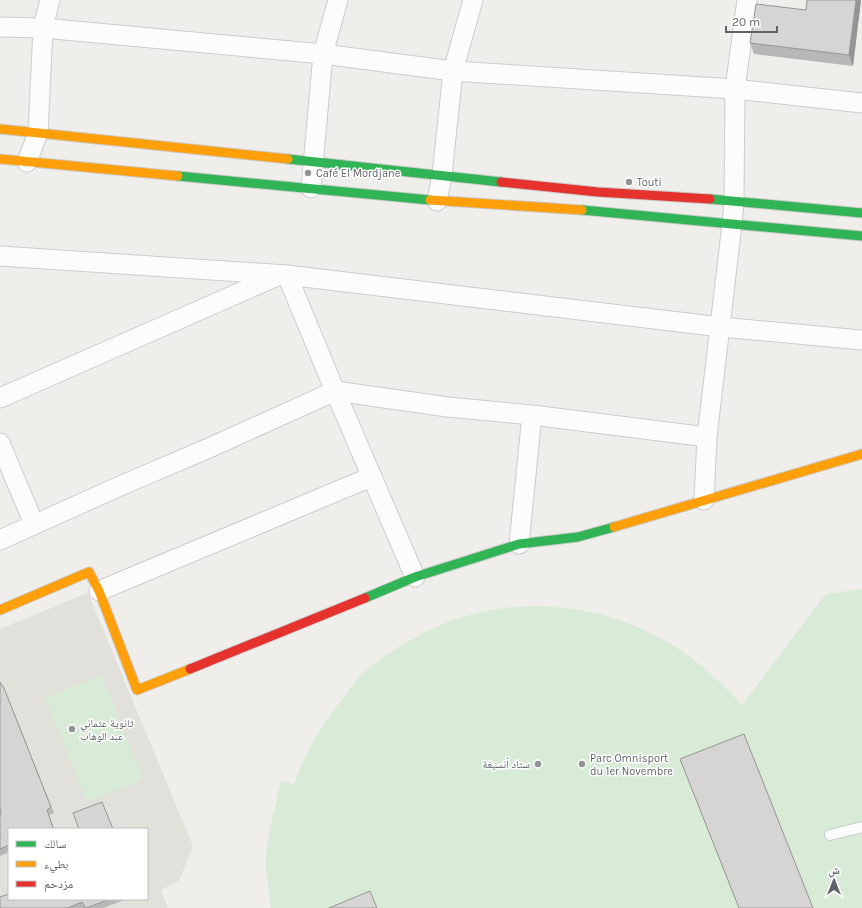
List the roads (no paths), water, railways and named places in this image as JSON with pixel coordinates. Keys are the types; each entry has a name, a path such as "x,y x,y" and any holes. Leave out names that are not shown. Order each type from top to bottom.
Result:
{"main road":[{"path":"0,129 598,192 862,213"},
{"path":"0,159 437,201 591,211 862,236"},
{"path":"0,610 89,572 137,690 271,637 415,576 520,544 578,537 862,454"}],"street":[{"path":"27,162 38,133 43,28 50,0"},
{"path":"311,188 323,54 338,0"},
{"path":"437,201 442,175 453,71 473,0"},
{"path":"704,500 707,437 721,327 734,202 735,89 747,0"},
{"path":"0,27 43,28 323,54 453,71 735,89 862,103"},
{"path":"1,257 283,275 721,327 862,340"},
{"path":"283,275 415,576"},
{"path":"0,398 215,302 283,275"},
{"path":"0,540 335,391 448,407 532,415 707,437"},
{"path":"520,544 532,415"},
{"path":"0,443 34,524"},
{"path":"98,591 371,477"}],"lane":[{"path":"830,835 862,827"}],"place":[{"name":"Café El Mordjane","path":"308,173"},
{"name":"Touti","path":"629,182"},
{"name":"ثانوية عثماني عبد الوهاب","path":"72,729"},
{"name":"ستاد أنسيغة","path":"538,764"},
{"name":"Parc Omnisport du 1er Novembre","path":"582,764"}]}
